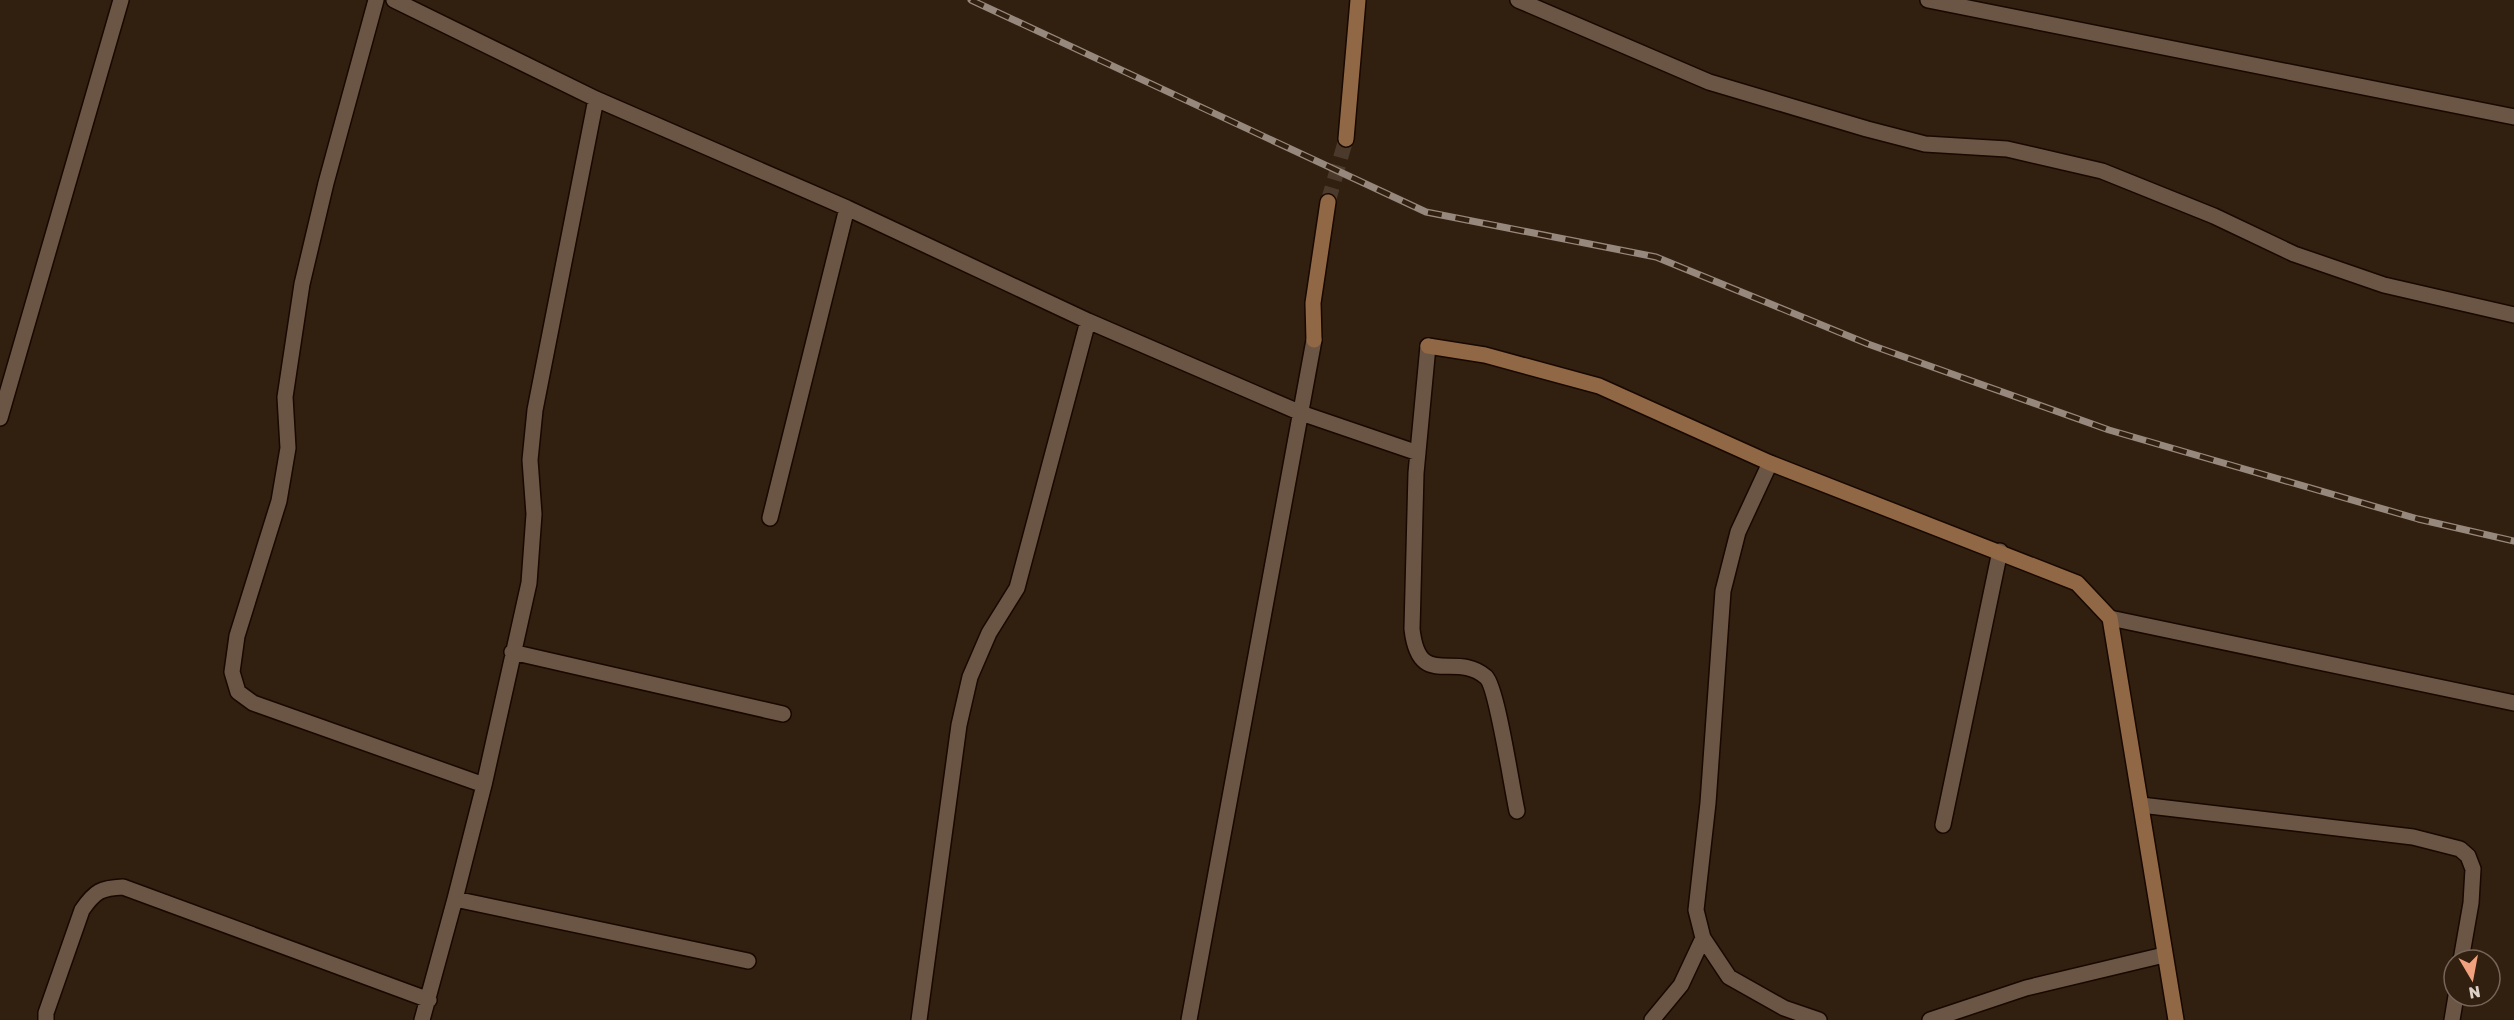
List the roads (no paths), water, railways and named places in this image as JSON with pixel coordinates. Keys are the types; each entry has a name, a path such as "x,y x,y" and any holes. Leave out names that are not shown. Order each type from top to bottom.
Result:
{"street":[{"path":"0,418 122,0"},
{"path":"376,0 326,183 302,284 285,397 288,448 281,490 237,636 232,672 238,692 254,704 484,785"},
{"path":"394,0 596,99 847,208 1088,321 1300,413 1418,453"},
{"path":"1346,139 1358,0"},
{"path":"1518,0 1708,82 1925,144 2007,149 2102,171 2214,216 2294,254 2384,285 2514,315"},
{"path":"1928,0 2514,117"},
{"path":"422,1020 484,785 529,583 534,514 530,460 535,410 596,99"},
{"path":"1189,1020 1314,340 1313,303 1328,202"},
{"path":"770,519 847,208"},
{"path":"919,1020 959,725 970,677 989,633 1017,588 1088,321"},
{"path":"1517,811 1488,678 1473,669 1433,665 1421,660 1415,649 1412,629 1418,453 1428,346 1485,355 1599,386 1770,463 2077,583 2110,618 2176,1020"},
{"path":"1770,463 1737,532 1723,591 1708,803 1696,910 1703,938 1730,977 1784,1008 1819,1020"},
{"path":"1943,825 2000,551"},
{"path":"2110,618 2514,703"},
{"path":"512,652 783,714"},
{"path":"2141,805 2413,837 2460,849 2468,856 2473,869 2471,903 2464,948"},
{"path":"46,1020 46,1013 82,910 91,897 105,887 123,887 429,1000"},
{"path":"455,899 748,961"},
{"path":"1652,1020 1681,985 1703,938"},
{"path":"1930,1020 2026,988 2164,955"}],"tunnel":[{"path":"1328,202 1346,139"}],"railway":[{"path":"971,0 1426,212 1656,257 1868,344 2109,430 2418,519 2514,541"}]}
